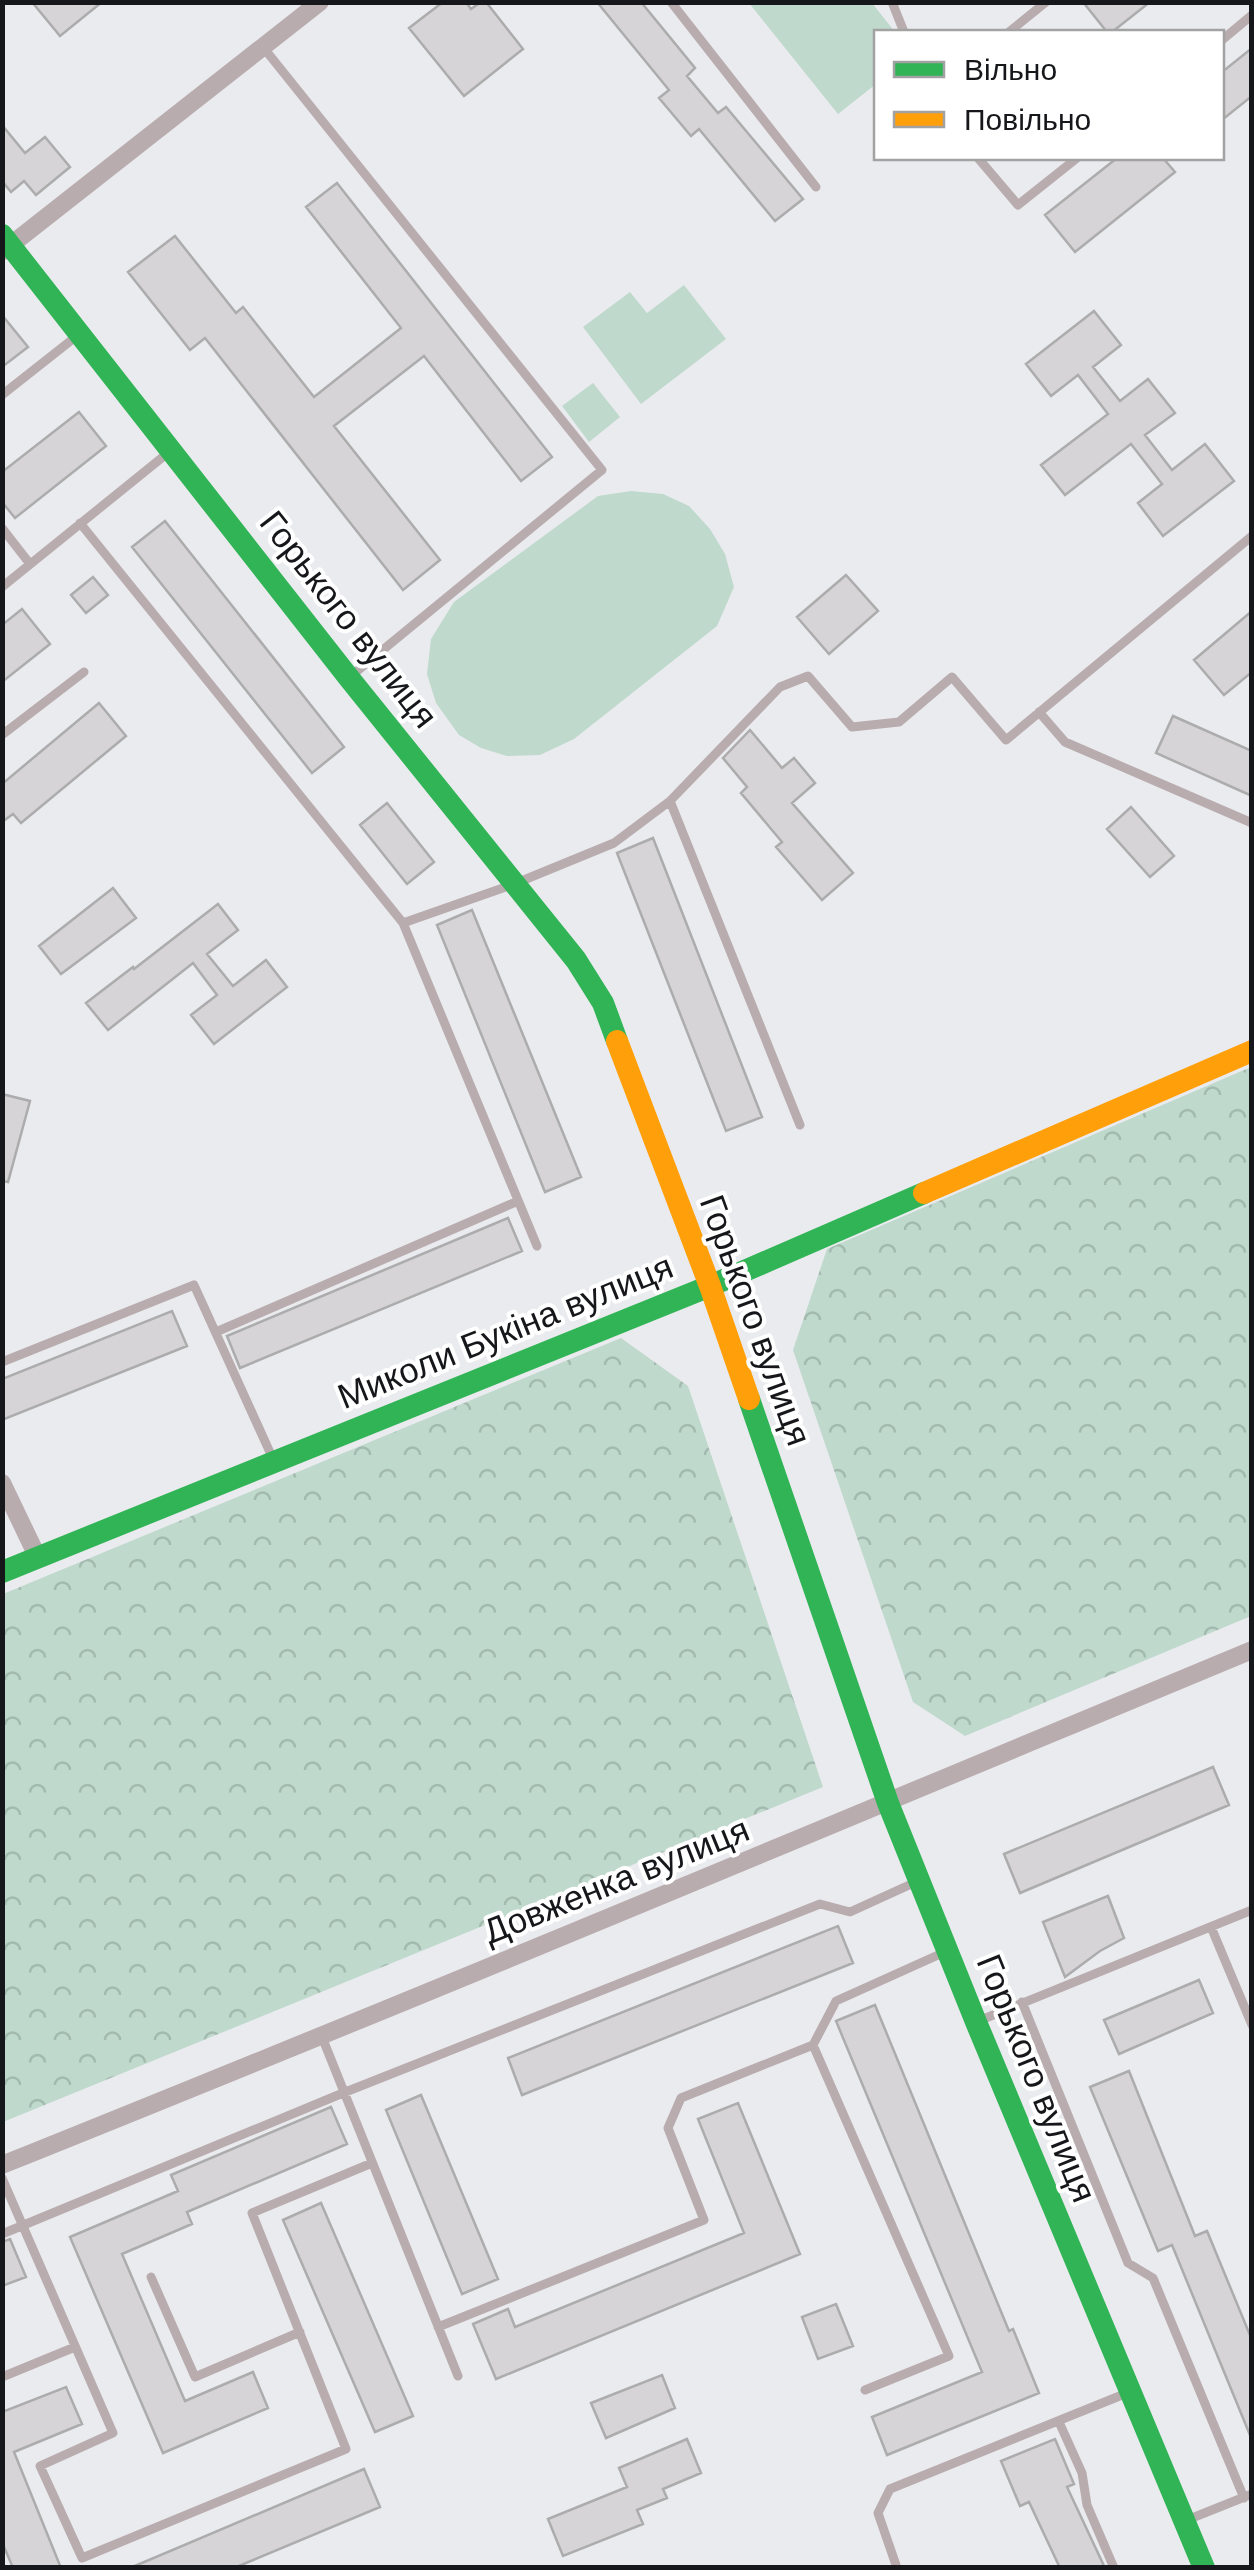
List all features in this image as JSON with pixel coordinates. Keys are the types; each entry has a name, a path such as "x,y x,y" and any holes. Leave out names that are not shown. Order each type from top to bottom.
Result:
{"street":[{"path":"5,243 320,2"},
{"name":"Горького вулиця","path":"5,243 576,960 603,1003 710,1286 888,1803 1204,2568"},
{"name":"Миколи Букіна вулиця","path":"2,1572 710,1286 1252,1051"},
{"path":"2,1483 38,1558"},
{"name":"Довженка вулиця","path":"2,2165 322,2037 1252,1650"}],"lane":[{"path":"671,2 816,187"},
{"path":"892,2 903,30"},
{"path":"1011,30 1046,2"},
{"path":"1224,38 1252,15"},
{"path":"263,47 602,470 349,678"},
{"path":"980,160 1018,206 1074,160"},
{"path":"2,395 80,333"},
{"path":"2,587 172,450"},
{"path":"80,523 403,924 537,1246"},
{"path":"2,528 30,564"},
{"path":"403,924 614,844 670,801 780,687 808,676 852,727 899,722 952,677 1006,740 1252,536"},
{"path":"2,735 84,672"},
{"path":"1038,712 1064,742 1252,823"},
{"path":"670,801 800,1126"},
{"path":"216,1332 518,1200"},
{"path":"2,1362 194,1285 274,1461"},
{"path":"2,2234 820,1904 850,1912 920,1880"},
{"path":"976,2022 1252,1910"},
{"path":"1210,1927 1252,2025"},
{"path":"438,2327 704,2220 668,2128 681,2098 812,2045 836,2001 947,1951"},
{"path":"1022,2002 1128,2263 1153,2278 1248,2496 1185,2521"},
{"path":"322,2037 458,2376"},
{"path":"812,2045 949,2356 864,2390"},
{"path":"2,2178 113,2434 40,2466 82,2558 346,2448 252,2213 372,2163"},
{"path":"151,2277 195,2377 300,2332"},
{"path":"2,2377 75,2346"},
{"path":"898,2568 878,2514 890,2489 1130,2392"},
{"path":"1059,2422 1082,2473 1087,2505 1114,2568"}],"green space":[{"path":"749,3 872,3 893,30 874,30 874,86 838,114"},
{"path":"684,285 726,339 641,404 583,327 630,292 647,313"},
{"path":"593,383 620,417 589,442 562,406"},
{"path":"631,491 663,494 689,506 710,529 725,554 734,587 717,626 574,739 540,755 507,756 481,748 459,735 436,703 427,674 431,639 454,602 598,496"},
{"path":"1251,1067 1251,1616 965,1736 913,1702 793,1350 827,1249"},
{"path":"621,1338 688,1386 823,1787 3,2122 3,1594"}],"building":[{"path":"32,2 102,2 60,36"},
{"path":"443,2 466,2 471,9 486,2 523,49 464,96 409,28"},
{"path":"597,2 641,2 695,68 687,76 718,113 726,107 803,199 775,221 699,129 691,136 659,98 669,90"},
{"path":"1083,2 1150,2 1115,30 1105,30"},
{"path":"1252,48 1252,96 1224,118 1224,70"},
{"path":"2,125 25,153 45,137 70,167 36,195 24,181 11,192 2,181"},
{"path":"1114,160 1165,160 1175,172 1075,252 1045,215"},
{"path":"337,183 552,457 521,481 424,356 334,426 440,560 403,590 205,338 190,350 128,272 175,236 236,313 243,307 314,397 401,328 306,207"},
{"path":"1094,311 1121,345 1093,367 1120,401 1148,379 1175,413 1145,435 1172,470 1205,444 1234,481 1163,536 1138,503 1162,484 1131,444 1065,495 1041,465 1108,414 1078,375 1051,396 1026,364"},
{"path":"2,315 28,347 2,367"},
{"path":"79,412 106,446 15,518 2,502 2,472"},
{"path":"165,521 344,747 312,773 132,547"},
{"path":"846,575 878,611 829,654 797,617"},
{"path":"93,577 108,595 86,613 71,595"},
{"path":"22,609 50,644 2,682 2,625"},
{"path":"1252,611 1252,672 1224,695 1194,660"},
{"path":"99,703 126,736 21,823 13,814 2,822 2,784"},
{"path":"1173,716 1252,751 1252,796 1156,753"},
{"path":"750,730 782,768 794,758 815,783 792,803 853,873 822,900 776,847 782,842 741,793 747,787 723,758"},
{"path":"387,803 434,862 407,884 360,825"},
{"path":"1131,807 1174,856 1150,877 1107,829"},
{"path":"653,838 762,1117 726,1131 617,853"},
{"path":"113,888 136,918 61,974 39,946"},
{"path":"218,904 238,930 207,954 233,986 266,960 287,987 214,1044 191,1015 217,995 193,963 108,1030 86,1003"},
{"path":"472,910 581,1177 545,1192 437,925"},
{"path":"2,1094 30,1101 8,1182 2,1181"},
{"path":"508,1218 522,1251 240,1368 227,1336"},
{"path":"172,1311 187,1346 2,1420 2,1379"},
{"path":"1213,1767 1229,1805 1020,1893 1004,1854"},
{"path":"1108,1896 1124,1938 1065,1977 1043,1922"},
{"path":"838,1926 853,1963 522,2095 508,2058"},
{"path":"1199,1980 1213,2013 1119,2054 1104,2020"},
{"path":"875,2005 1009,2331 1013,2329 1039,2393 887,2455 872,2417 982,2372 836,2021"},
{"path":"1129,2071 1195,2236 1207,2231 1252,2340 1252,2440 1172,2245 1158,2251 1090,2087"},
{"path":"421,2095 498,2279 462,2294 386,2110"},
{"path":"738,2103 800,2254 496,2379 473,2324 508,2309 515,2327 744,2233 698,2119"},
{"path":"331,2107 347,2144 187,2212 192,2224 122,2254 185,2401 253,2372 268,2408 163,2453 70,2237 178,2191 171,2175"},
{"path":"321,2203 413,2416 375,2432 283,2220"},
{"path":"10,2239 26,2277 2,2286 2,2242"},
{"path":"836,2304 853,2346 818,2359 802,2317"},
{"path":"662,2375 675,2408 606,2438 591,2403"},
{"path":"66,2387 82,2424 14,2452 61,2568 13,2568 2,2542 2,2412"},
{"path":"687,2439 701,2473 663,2489 667,2498 637,2510 643,2524 563,2556 548,2519 627,2487 619,2468"},
{"path":"1055,2439 1074,2484 1067,2487 1105,2568 1060,2568 1029,2502 1020,2506 1001,2461"},
{"path":"364,2469 380,2507 234,2568 130,2568"}],"traffic: fast":[{"path":"2,235 576,960 603,1003 617,1041"},
{"path":"2,1572 710,1286 924,1193"},
{"path":"749,1399 888,1803 1204,2568"}],"traffic: slow":[{"path":"617,1041 749,1399"},
{"path":"924,1193 1252,1051"}]}
